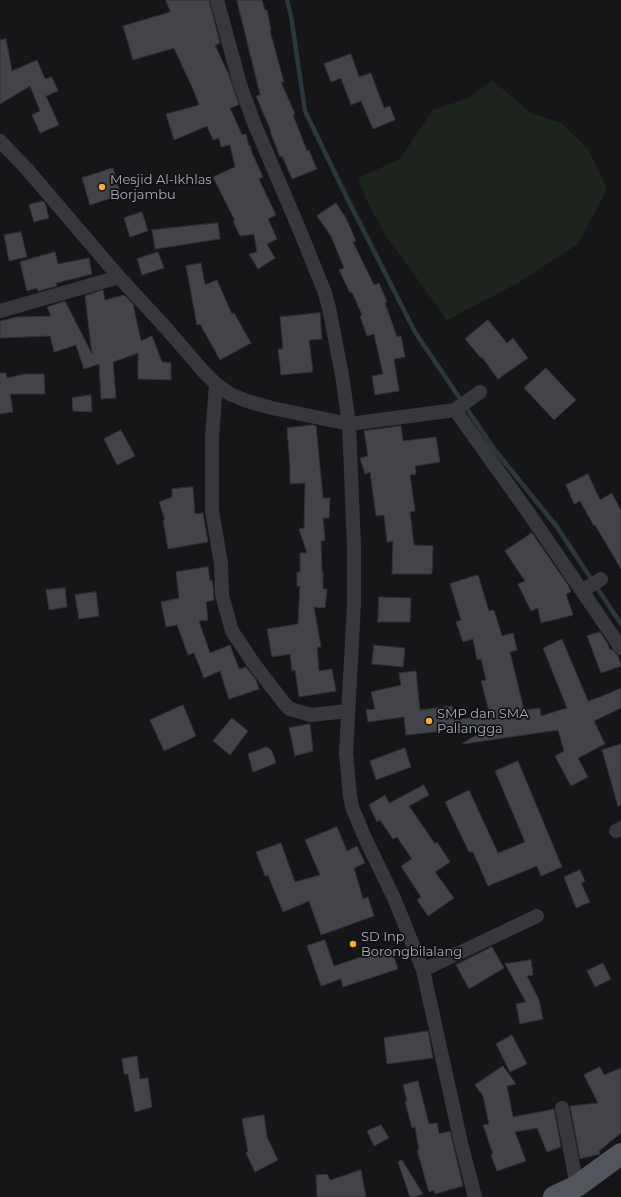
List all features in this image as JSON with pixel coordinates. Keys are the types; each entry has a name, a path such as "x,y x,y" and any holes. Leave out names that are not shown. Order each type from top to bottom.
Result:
{"main road":[{"path":"554,1197 577,1186 621,1154"}],"street":[{"path":"217,0 240,84 254,123 300,231 325,293 329,308 342,376 349,424 354,546 354,604 346,753 350,796 352,807 365,838 394,898 423,970 474,1197"},
{"path":"0,141 26,168 119,277 203,371 216,384 230,394 247,401 272,408 349,424 458,409 478,394"},
{"path":"0,311 119,277"},
{"path":"216,384 212,438 212,510 221,564 222,594 232,631 254,664 290,709 311,715 348,711"},
{"path":"458,409 530,515 592,585 621,648"},
{"path":"423,970 537,916"},
{"path":"562,1108 577,1186"}],"shaded area":[{"path":"492,80 531,113 561,123 588,149 607,189 578,244 516,284 447,320 386,236 368,203 358,178 400,159 433,110 469,98"}],"building":[{"path":"166,0 209,0 220,43 215,45 229,75 239,105 230,108 242,135 246,134 249,146 250,145 263,177 259,179 276,215 268,219 277,239 267,244 275,258 258,269 249,254 257,252 254,234 240,236 233,221 235,221 213,177 235,167 230,145 221,147 219,138 213,140 207,126 174,140 166,114 199,105 174,48 133,60 123,26 170,12"},
{"path":"237,0 262,0 265,10 267,10 270,31 284,82 281,82 295,114 293,115 307,151 309,150 317,169 292,179 282,156 280,157 256,96 260,95"},
{"path":"6,39 12,71 37,60 45,79 52,77 58,91 46,96 59,125 40,133 32,115 40,111 30,86 0,104 0,40"},
{"path":"351,54 359,77 371,73 384,108 390,106 395,120 373,129 361,101 351,105 341,78 331,82 324,64"},
{"name":"Mesjid Al-Ikhlas Borjambu","path":"113,168 121,195 90,205 82,178"},
{"path":"43,201 45,203 49,218 34,222 29,205"},
{"path":"336,203 346,218 356,241 353,242 374,285 379,283 387,302 385,303 397,337 401,336 405,357 394,359 399,391 375,395 372,376 383,374 374,334 367,336 360,316 362,315 352,292 350,293 339,270 344,268 331,236 317,216"},
{"path":"142,212 148,231 130,237 124,218"},
{"path":"218,223 220,239 155,249 152,230"},
{"path":"21,232 27,257 9,261 4,235"},
{"path":"55,252 58,264 89,258 92,274 56,283 57,286 38,291 37,288 27,291 20,262"},
{"path":"158,252 164,268 142,275 137,259"},
{"path":"201,263 205,285 217,280 232,314 234,313 251,343 220,360 200,324 197,325 186,266"},
{"path":"103,290 105,300 124,295 133,304 141,341 152,336 162,362 171,363 171,380 138,379 138,353 113,362 116,398 101,399 99,364 84,369 76,345 54,352 50,336 0,338 0,321 17,317 51,316 47,307 65,301 92,354 85,296"},
{"path":"320,313 322,339 309,340 313,372 281,375 278,349 283,349 280,317"},
{"path":"488,320 507,343 513,338 528,358 498,379 482,357 481,358 465,339"},
{"path":"546,368 576,400 554,420 524,388"},
{"path":"0,373 6,373 7,378 25,374 44,374 45,394 10,394 13,412 0,414"},
{"path":"91,395 92,412 73,411 72,398"},
{"path":"313,425 316,426 323,498 330,498 329,518 323,518 325,540 321,541 323,589 327,589 325,608 314,607 321,647 317,647 319,671 332,669 336,691 299,697 295,670 292,671 290,654 272,657 267,629 298,624 300,586 297,586 297,572 300,572 300,553 307,553 299,529 304,528 305,483 290,484 287,428"},
{"path":"401,426 403,441 436,437 440,462 415,466 416,474 410,475 415,511 410,512 414,545 433,546 432,574 392,574 393,541 387,542 384,515 376,516 370,472 365,474 360,458 368,456 364,431"},
{"path":"121,430 135,456 117,465 104,439"},
{"path":"588,474 600,500 612,493 621,511 621,569 580,501 574,504 566,485"},
{"path":"193,487 195,514 203,513 208,542 168,549 163,520 165,520 159,502 172,497 172,489"},
{"path":"532,533 568,585 571,592 566,594 573,615 541,623 538,608 531,611 518,584 525,581 505,551"},
{"path":"208,567 210,581 212,580 214,600 206,602 208,620 199,621 210,653 230,645 239,669 246,667 256,680 259,689 229,699 220,671 204,678 194,653 188,655 177,625 166,627 161,602 179,598 176,572"},
{"path":"478,575 489,611 494,610 502,636 513,633 517,650 510,652 524,710 540,708 541,716 567,708 543,648 562,639 588,701 621,688 621,708 594,721 605,744 578,758 588,777 571,786 555,756 564,751 558,730 463,744 492,726 406,735 404,717 368,722 366,710 375,709 371,692 401,685 399,673 416,671 420,710 452,706 453,720 490,715 481,681 486,680 481,659 477,660 473,639 463,642 456,622 461,620 450,584"},
{"path":"65,588 67,607 49,610 46,590"},
{"path":"96,592 99,616 79,619 75,595"},
{"path":"379,597 411,598 410,622 378,622"},
{"path":"600,632 610,650 612,649 618,656 621,665 601,673 587,636"},
{"path":"374,645 405,648 403,667 372,664"},
{"path":"183,705 196,736 164,751 150,720"},
{"path":"232,718 248,731 230,755 213,741"},
{"path":"310,724 313,751 295,756 289,728"},
{"path":"621,744 621,805 618,806 602,750"},
{"path":"267,747 272,751 276,763 253,772 248,754"},
{"path":"405,748 411,767 376,780 370,761"},
{"path":"518,761 562,867 541,876 537,866 488,886 473,852 469,852 445,802 469,790 498,853 525,842 495,771"},
{"path":"424,785 429,795 409,806 435,844 437,842 450,862 435,872 454,898 428,916 417,900 421,897 401,866 412,859 397,837 393,839 380,820 377,822 369,805 385,795 389,803"},
{"path":"337,827 347,851 357,846 365,863 354,868 363,899 368,897 374,916 321,935 309,901 283,912 268,875 265,876 256,852 281,843 295,882 320,875 305,840"},
{"path":"580,870 585,881 581,883 590,902 576,908 564,877"},
{"path":"325,940 334,966 391,947 398,969 343,987 341,979 321,986 307,946"},
{"path":"492,947 504,968 469,989 456,965"},
{"path":"531,960 533,975 527,976 539,1000 543,1019 520,1024 516,1004 526,1002 505,964"},
{"path":"603,963 611,979 595,987 587,971"},
{"path":"428,1031 433,1058 387,1064 384,1038"},
{"path":"512,1035 527,1064 510,1072 496,1044"},
{"path":"137,1056 140,1079 148,1078 152,1107 135,1112 128,1074 124,1074 122,1059"},
{"path":"503,1066 516,1084 507,1086 513,1117 554,1109 561,1147 547,1152 537,1128 515,1132 526,1161 497,1171 483,1125 489,1124 483,1096 475,1085"},
{"path":"600,1067 604,1075 621,1068 621,1133 599,1151 600,1154 580,1159 570,1106 598,1103 584,1075"},
{"path":"418,1081 429,1124 437,1123 439,1134 450,1131 463,1186 435,1194 434,1190 429,1192 417,1150 419,1150 415,1127 412,1128 405,1102 407,1101 403,1085"},
{"path":"264,1115 267,1137 278,1160 255,1172 246,1153 248,1152 242,1119"},
{"path":"381,1125 389,1138 374,1146 367,1131"},
{"path":"402,1160 423,1194 410,1197 398,1162"},
{"path":"361,1170 366,1197 317,1197 316,1175 327,1174 330,1180"}],"waterway":[{"path":"287,0 291,16 305,111 415,332 494,449 557,527 621,624"}],"place":[{"name":"Mesjid Al-Ikhlas Borjambu","path":"102,187"},
{"name":"SMP dan SMA Pallangga","path":"429,721"},
{"name":"SD Inp Borongbilalang","path":"353,944"}]}
